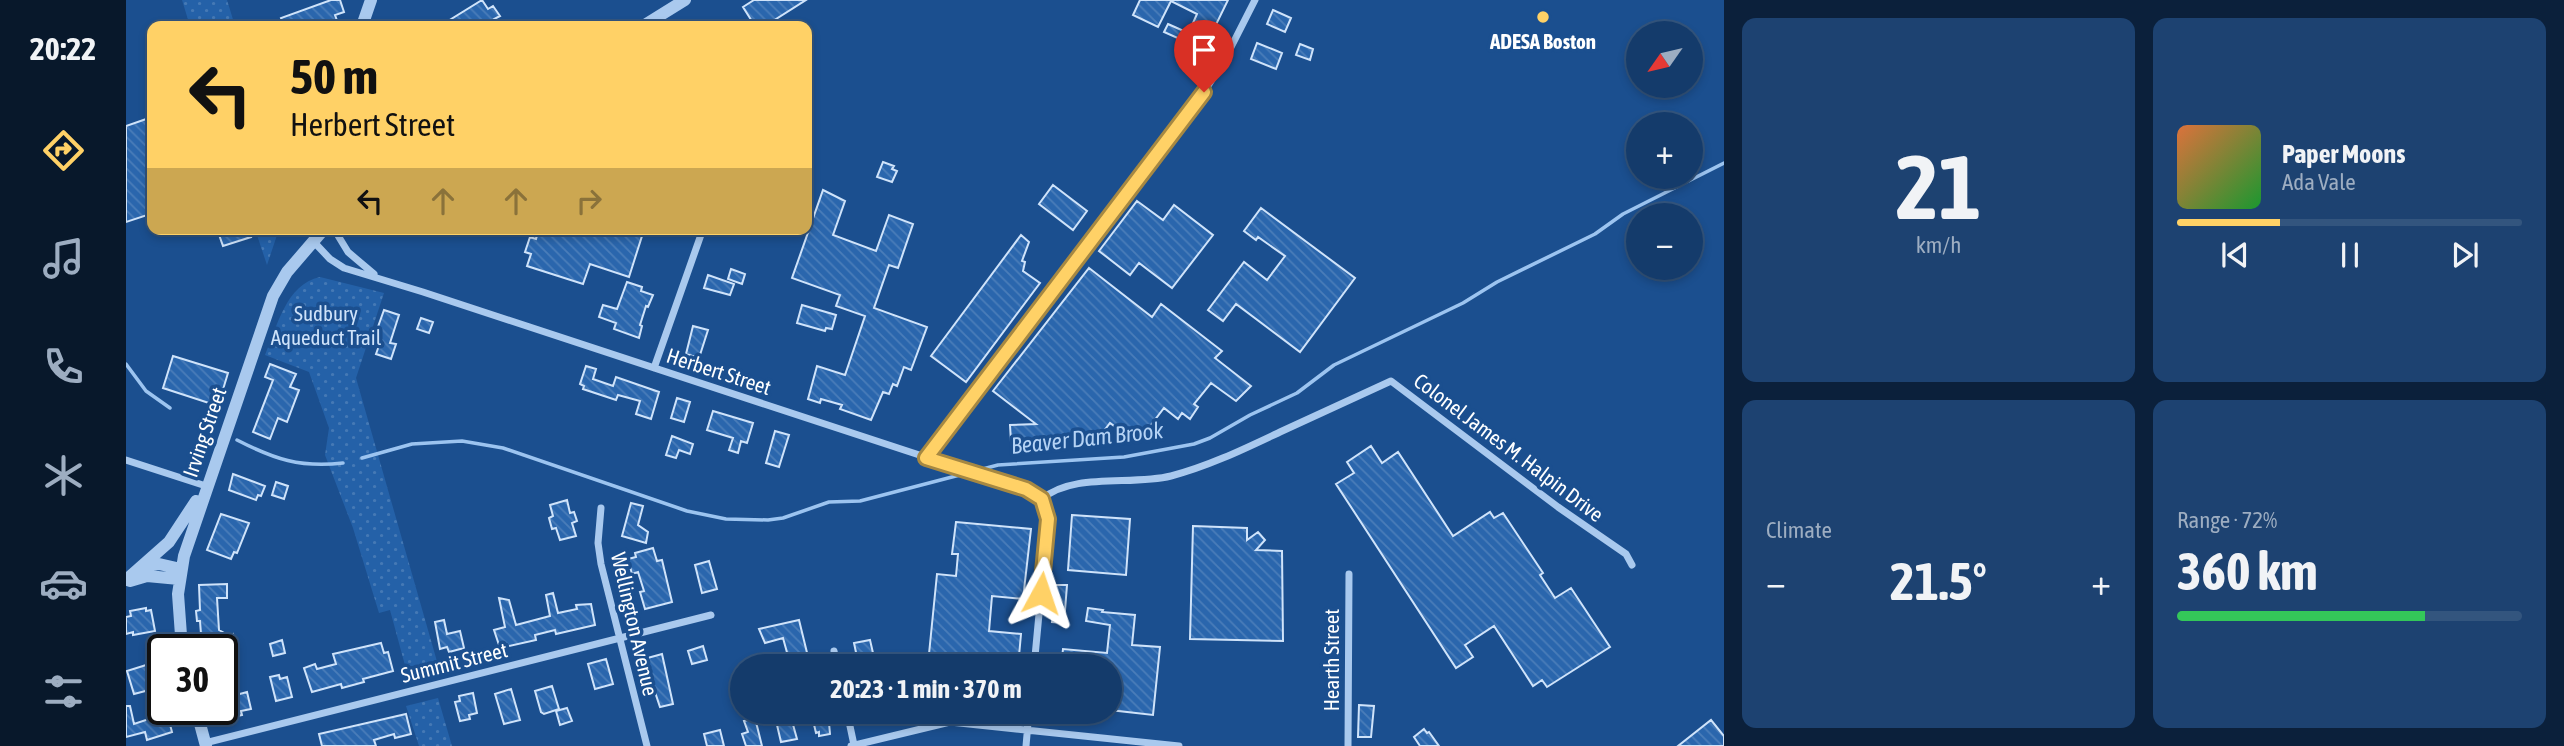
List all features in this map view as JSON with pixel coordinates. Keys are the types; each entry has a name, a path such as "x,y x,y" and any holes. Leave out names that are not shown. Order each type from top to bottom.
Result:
{"street":[{"path":"364,21 371,0"},
{"path":"651,21 685,0"},
{"path":"926,458 1204,92 1225,59 1255,0"},
{"path":"308,235 313,241"},
{"name":"Irving Street","path":"181,634 178,607 180,574 206,486 267,309 283,278 318,235"},
{"name":"Herbert Street","path":"338,235 354,257 384,279"},
{"path":"654,368 701,235"},
{"name":"Herbert Street","path":"313,241 339,266 1035,493 1042,499"},
{"name":"Colonel James M. Halpin Drive","path":"1042,499 1050,492 1072,485 1167,477 1200,467 1391,381 1558,507 1626,554 1632,565"},
{"path":"126,460 206,486 169,542 126,581"},
{"path":"1035,654 1048,519 1042,499"},
{"name":"Wellington Avenue","path":"601,509 598,543 601,564 647,746"},
{"path":"142,566 159,564 180,574"},
{"path":"126,581 147,576 180,574"},
{"name":"Hearth Street","path":"1348,746 1349,574"},
{"name":"Summit Street","path":"205,745 711,615"},
{"path":"849,724 853,746 946,722 1179,746"},
{"path":"1026,746 1028,724"},
{"path":"200,725 205,745"}],"green space":[{"path":"182,0 227,0 233,21 188,21"},
{"name":"Sudbury Aqueduct Trail","path":"257,235 277,235 267,265"},
{"name":"Sudbury Aqueduct Trail","path":"320,277 384,293 356,378 440,672 409,680 390,610 379,613 353,528 325,455 329,428 309,372 265,355 291,297 308,281"},
{"path":"438,698 452,746 419,746 406,706"}],"building":[{"path":"331,0 340,0 344,12 335,15 337,21 282,21 281,18"},
{"path":"482,0 488,9 493,6 500,16 494,19 495,21 448,21"},
{"path":"754,0 806,0 773,21 752,21 743,7"},
{"path":"1140,0 1228,0 1208,41 1189,32 1197,14 1171,1 1158,27 1133,15"},
{"path":"1273,10 1291,18 1285,32 1267,24"},
{"path":"1168,24 1195,36 1191,44 1164,32"},
{"path":"1257,43 1282,53 1276,69 1251,59"},
{"path":"1300,44 1313,49 1310,60 1296,55"},
{"path":"147,119 147,215 126,222 126,126"},
{"path":"883,162 894,166 892,169 897,171 892,182 877,177"},
{"path":"1053,185 1087,211 1073,230 1039,204"},
{"path":"823,190 845,201 833,235 876,251 889,215 913,224 898,268 889,265 874,308 927,327 911,370 904,367 897,386 893,384 889,394 883,392 871,420 840,409 842,405 821,399 820,403 808,399 817,366 845,375 865,316 836,306 840,295 792,278 807,235 812,235 812,221"},
{"path":"1137,201 1163,220 1174,205 1213,235 1172,288 1139,263 1130,275 1099,251"},
{"path":"1261,208 1355,278 1300,352 1236,304 1223,321 1208,310 1244,262 1267,280 1285,256 1258,237 1256,240 1244,231"},
{"path":"219,235 251,237 223,246"},
{"path":"537,235 642,236 629,277 590,264 583,284 527,266 531,254 525,252 530,237 536,239"},
{"path":"1021,235 1029,242 1022,261 1025,262 1023,271 1040,283 966,382 931,356"},
{"path":"1089,268 1152,317 1161,304 1222,351 1215,358 1251,386 1236,401 1211,383 1194,404 1198,407 1190,419 1182,413 1178,419 1164,408 1144,434 1126,435 1110,423 1100,436 1011,442 1010,425 1036,424 993,391"},
{"path":"731,269 745,274 742,284 728,279"},
{"path":"708,275 734,284 730,295 704,288"},
{"path":"627,282 642,287 641,291 653,295 648,307 646,306 639,338 614,329 616,323 599,317 603,305 617,309"},
{"path":"802,305 836,315 832,329 826,328 825,331 797,323"},
{"path":"384,310 399,315 390,343 396,344 391,359 376,354 381,340 374,338"},
{"path":"421,318 433,322 429,333 417,329"},
{"path":"693,326 708,330 699,358 686,354"},
{"path":"173,356 228,373 218,406 163,388"},
{"path":"270,364 296,374 290,387 299,390 287,422 278,418 270,439 253,432 273,380 265,377"},
{"path":"586,366 596,369 593,379 613,386 616,377 659,392 651,419 636,414 640,401 618,395 616,400 583,389 584,386 580,384"},
{"path":"677,398 690,402 684,422 671,418"},
{"path":"713,411 753,423 747,443 741,441 738,453 729,450 733,438 707,430"},
{"path":"775,431 789,435 779,467 766,463"},
{"path":"672,436 693,444 690,454 679,450 676,458 666,455"},
{"path":"1371,446 1382,463 1398,452 1453,536 1490,512 1494,518 1503,513 1543,573 1540,575 1555,598 1571,588 1610,647 1547,687 1542,680 1533,686 1494,626 1465,645 1473,657 1456,668 1336,484 1354,473 1347,462"},
{"path":"233,474 265,486 261,496 258,495 256,500 229,490"},
{"path":"276,482 288,486 284,499 272,495"},
{"path":"567,500 570,513 574,512 577,521 572,523 576,536 560,540 556,528 552,529 550,505"},
{"path":"631,503 643,506 638,525 648,532 646,543 622,536"},
{"path":"221,514 249,523 237,553 234,552 231,559 207,550"},
{"path":"1072,515 1130,519 1126,575 1068,570"},
{"path":"956,522 1031,529 1023,599 992,596 989,631 1021,634 1019,654 929,654 937,574 956,576 958,554 952,554"},
{"path":"1193,526 1247,528 1247,540 1258,532 1265,540 1256,550 1282,551 1283,641 1190,639"},
{"path":"653,548 657,561 662,560 672,602 645,609 640,592 644,591 638,572 632,574 628,559 636,557 635,553"},
{"path":"709,561 717,589 702,593 695,565"},
{"path":"227,584 227,598 217,598 219,630 226,634 201,634 196,611 200,610 199,585"},
{"path":"1055,585 1067,585 1064,623 1052,622"},
{"path":"553,593 558,613 577,609 576,605 591,604 595,625 556,634 555,630 535,635 536,640 500,648 494,630 505,627 499,598 509,600 516,625 550,616 546,595"},
{"path":"146,608 146,611 151,610 155,631 126,634 126,617 131,616 130,611"},
{"path":"1088,608 1135,615 1132,645 1160,647 1153,715 1122,711 1122,654 1062,654 1063,649 1107,653 1110,625 1086,621"},
{"path":"444,620 447,634 460,631 464,648 449,652 447,647 440,649 435,622"},
{"path":"799,620 807,654 787,654 783,638 765,643 759,629"},
{"path":"282,640 285,653 273,656 270,644"},
{"path":"870,640 873,653 856,654 854,643"},
{"path":"381,643 384,653 388,652 393,671 342,688 341,684 312,692 304,668 315,664 317,669 336,664 333,654"},
{"path":"703,646 707,660 692,664 688,651"},
{"path":"662,654 673,704 660,707 644,659"},
{"path":"606,659 613,684 595,689 588,664"},
{"path":"146,665 147,691 134,694 127,671"},
{"path":"279,675 280,679 287,677 292,697 276,701 270,677"},
{"path":"552,686 559,709 544,714 535,691"},
{"path":"511,689 520,720 504,724 495,694"},
{"path":"247,692 251,709 241,711 242,715 238,716 238,694"},
{"path":"473,693 477,713 469,715 470,719 460,721 455,702 460,701 459,696"},
{"path":"1359,705 1374,706 1371,737 1358,737"},
{"path":"126,706 130,706 134,724 147,720 147,725 170,725 172,732 147,740 145,732 126,737"},
{"path":"567,708 572,721 560,725 556,711"},
{"path":"406,714 411,734 395,738 394,734 374,740 376,746 322,746 319,734"},
{"path":"1711,720 1724,736 1724,746 1678,746"},
{"path":"745,724 756,724 762,746 746,746 742,734 748,732"},
{"path":"793,724 797,739 781,742 777,725"},
{"path":"814,724 829,724 830,734 819,736 819,732 816,733"},
{"path":"1424,729 1439,746 1420,746 1414,737"},
{"path":"720,730 724,746 707,746 704,734"}],"waterway":[{"name":"Beaver Dam Brook","path":"362,458 412,444 462,441 503,448 687,511 726,519 768,520 783,518 829,502 860,501 998,465 1124,457 1194,444 1297,393 1334,365 1463,303 1497,282 1595,234 1623,214 1724,163"},
{"name":"Beaver Dam Brook","path":"126,364 146,391 170,408"},
{"name":"Beaver Dam Brook","path":"237,440 263,452 300,463 343,463"}],"place":[{"name":"ADESA Boston","path":"1543,17"}],"route":[{"path":"1041,593 1048,519 1042,499 1026,489 926,458 1204,92"}]}
